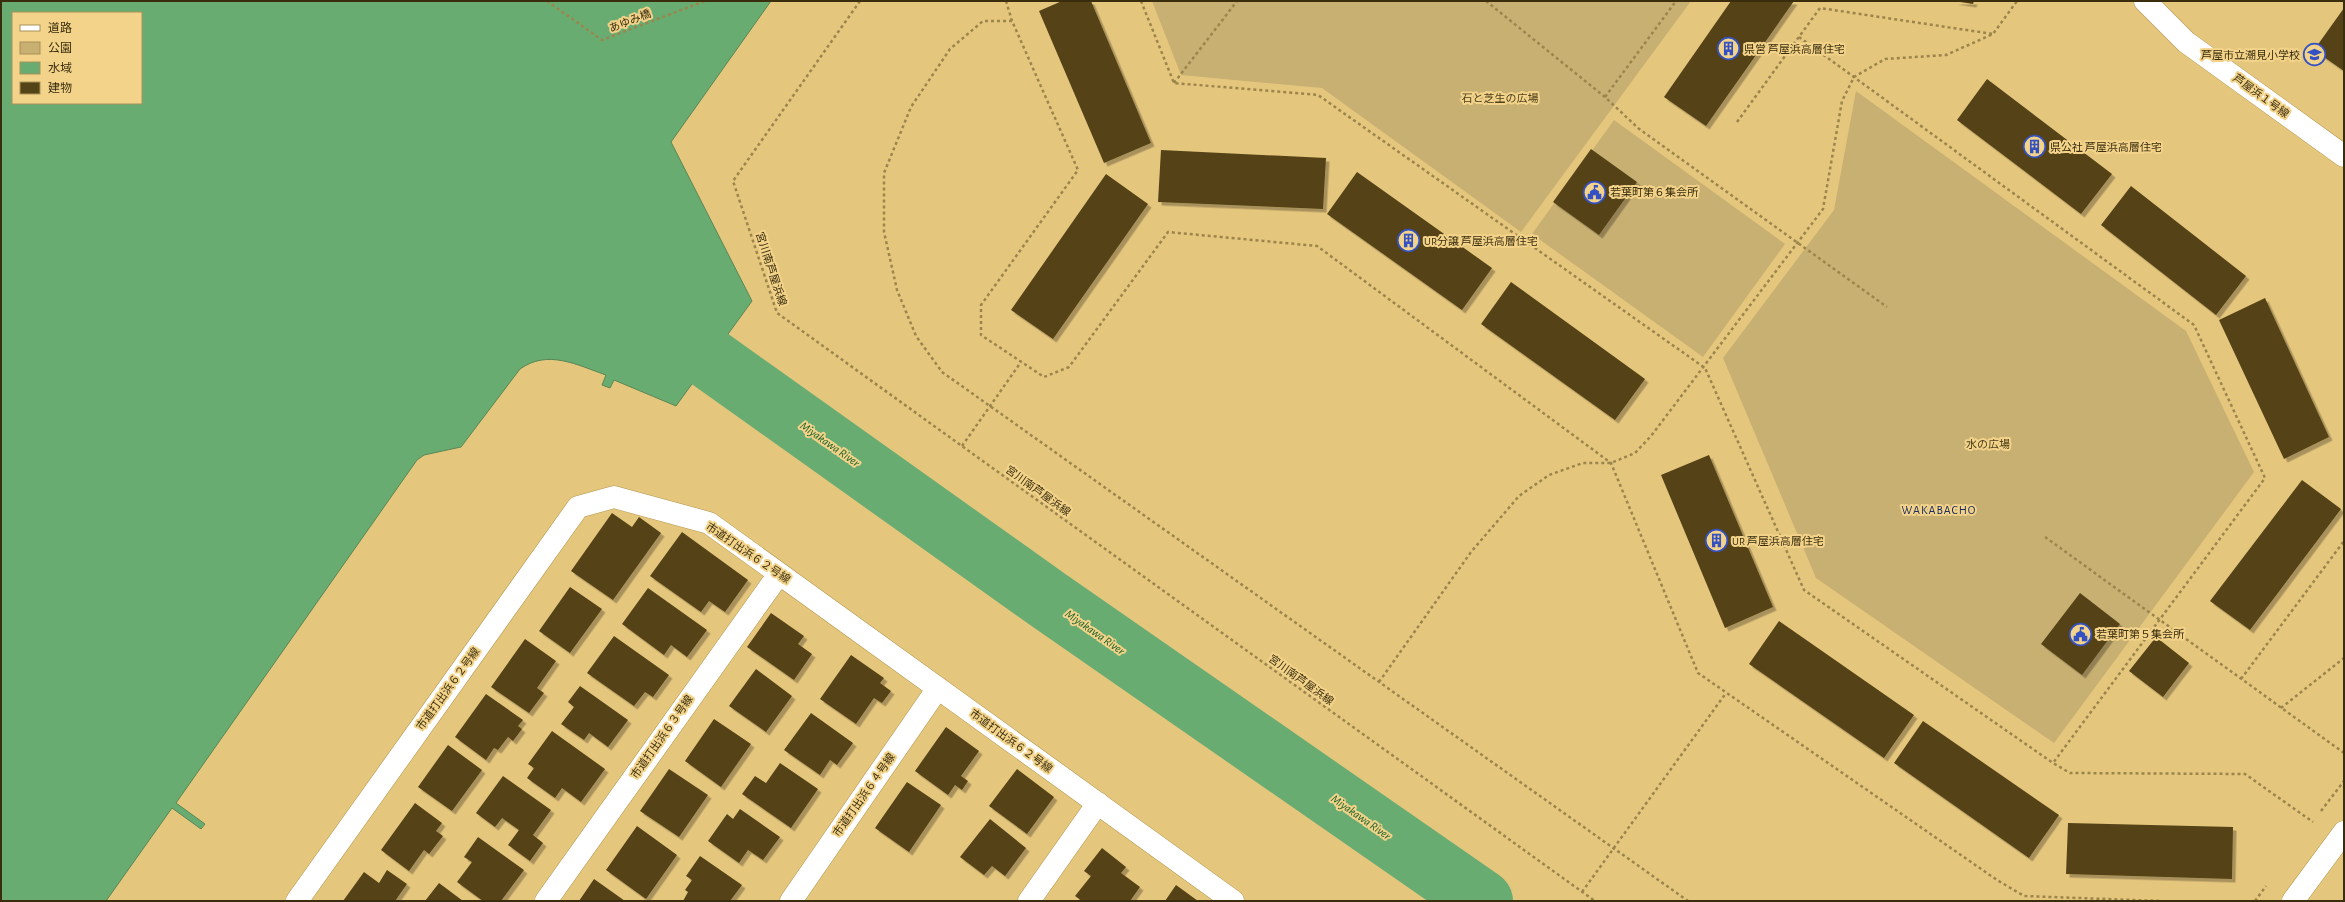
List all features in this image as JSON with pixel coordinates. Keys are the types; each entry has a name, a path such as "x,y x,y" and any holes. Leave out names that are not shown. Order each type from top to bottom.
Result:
{"street":[{"name":"芦屋浜１号線","path":"2145,1 2186,42 2344,156"},
{"name":"市道打出浜６２号線","path":"297,901 578,507 614,496 709,523 1233,900"},
{"name":"市道打出浜６３号線","path":"546,901 779,574"},
{"name":"市道打出浜６４号線","path":"790,901 938,688"},
{"path":"1029,901 1098,803"},
{"path":"2293,901 2344,832"}],"path":[{"name":"あゆみ橋","path":"547,1 602,40 705,1"},
{"name":"宮川南芦屋浜線","path":"860,1 733,181 777,313 1595,901"},
{"path":"1006,1 1012,21 1078,170 981,305 981,335 1044,377 1069,367 1168,232 1317,246 1611,463 1698,673 1997,880 2024,896 2161,901"},
{"path":"1142,1 1174,83"},
{"path":"1174,83 1236,1"},
{"path":"1486,1 1605,96 1638,128 1887,307"},
{"path":"1605,96 1676,1"},
{"path":"1379,682 1471,552 1519,496 1549,475 1583,463 1611,463 1635,453 1651,436 1823,209 1842,102 1854,77 1885,59 1946,55 1993,34 2017,1"},
{"path":"1737,122 1820,8 1993,34"},
{"path":"1012,21 984,21 950,49 911,107 884,173 884,232 897,290 916,336 942,372 1688,901"},
{"path":"1799,37 2194,325 2265,478 2053,763"},
{"path":"1174,83 1318,95 1704,368 1804,590 2053,763 2070,773 2245,774 2314,822"},
{"path":"962,446 1022,362"},
{"path":"2045,537 2344,753"},
{"path":"2241,679 2344,541"},
{"path":"2281,708 2344,658"},
{"path":"1582,892 1726,693"}],"green space":[{"name":"石と芝生の広場","path":"1152,1 1691,1 1521,232 1322,88 1181,75"},
{"name":"水の広場","path":"1856,91 2186,331 2254,472 2054,743 1816,578 1723,358 1834,210"},
{"path":"1614,120 1785,244 1703,357 1532,234"}],"water":[{"path":"1,1 771,1 671,142 752,301 676,406 614,380 610,388 602,385 606,375 573,363 552,359 541,360 520,369 461,447 424,455 417,460 176,803 205,824 201,829 172,808 106,901 1,901"}],"building":[{"path":"1062,1 1091,1 1151,143 1104,163 1039,11"},
{"name":"県営 芦屋浜高層住宅","path":"1731,1 1794,1 1706,126 1664,97"},
{"path":"1954,1 1974,1 1973,4"},
{"path":"2344,8 2344,71 2314,50"},
{"name":"県公社 芦屋浜高層住宅","path":"1987,79 2112,174 2081,214 1957,120"},
{"name":"若葉町第６集会所","path":"1591,149 1637,182 1599,235 1553,202"},
{"path":"1161,150 1326,158 1323,209 1158,202"},
{"name":"UR分譲 芦屋浜高層住宅","path":"1357,172 1492,268 1462,310 1327,214"},
{"path":"1106,174 1148,204 1053,339 1011,310"},
{"name":"県公社 芦屋浜高層住宅","path":"2131,186 2246,276 2216,315 2101,225"},
{"path":"1511,282 1645,379 1615,420 1481,324"},
{"path":"2265,298 2329,437 2284,459 2219,320"},
{"name":"UR 芦屋浜高層住宅","path":"1709,455 1773,607 1725,628 1661,475"},
{"path":"2302,480 2341,509 2250,630 2210,601"},
{"path":"612,513 632,527 639,517 661,533 613,600 571,571"},
{"path":"682,532 748,580 725,612 709,601 701,612 650,576"},
{"path":"570,587 602,609 570,653 539,631"},
{"path":"648,588 707,630 687,657 671,645 664,655 622,624"},
{"name":"若葉町第５集会所","path":"2080,593 2120,624 2082,675 2041,644"},
{"path":"771,613 804,636 798,644 812,654 794,680 747,647"},
{"path":"1779,621 1914,715 1884,758 1749,664"},
{"path":"614,636 669,675 653,697 645,692 634,706 587,673"},
{"path":"2156,637 2189,663 2163,697 2129,671"},
{"path":"525,639 556,661 537,688 544,693 529,713 491,687"},
{"path":"851,655 884,678 880,683 891,691 882,703 874,698 856,724 820,699"},
{"path":"756,669 792,696 766,732 729,706"},
{"path":"580,686 628,720 608,747 589,733 584,740 561,724 574,707 568,702"},
{"path":"486,694 523,720 518,726 522,729 513,741 508,737 498,750 494,748 486,760 455,737"},
{"path":"811,713 853,743 837,765 830,760 820,775 784,750"},
{"path":"714,719 751,744 721,787 685,761"},
{"path":"1923,721 2059,815 2029,858 1894,763"},
{"path":"946,727 979,751 961,776 968,781 962,790 955,785 948,795 915,771"},
{"path":"552,731 605,769 581,802 562,788 555,798 527,778 534,768 528,764"},
{"path":"448,745 482,770 452,811 418,787"},
{"path":"780,763 818,789 791,828 742,794 755,776 766,783"},
{"path":"669,769 708,795 679,837 640,811"},
{"path":"1017,769 1054,797 1027,834 989,806"},
{"path":"503,776 551,810 533,835 543,843 530,861 508,845 519,830 502,818 495,827 476,813"},
{"path":"907,782 941,805 909,852 875,828"},
{"path":"415,803 442,823 436,831 443,836 429,854 424,850 409,871 381,850"},
{"path":"740,809 780,837 763,860 748,850 739,863 708,841 727,814 733,819"},
{"path":"990,819 1026,848 1005,876 992,866 984,875 960,857"},
{"path":"2068,823 2233,827 2232,879 2066,874"},
{"path":"637,826 677,855 646,899 606,870"},
{"path":"478,837 524,870 501,901 483,901 457,882 472,862 464,857"},
{"path":"1102,848 1126,867 1121,873 1140,887 1130,901 1082,901 1075,896 1091,876 1084,871"},
{"path":"700,856 742,885 730,901 683,901 688,892 685,890 692,880 686,876"},
{"path":"387,870 407,884 395,901 343,901 364,872 379,883"},
{"path":"594,879 625,901 579,901"},
{"path":"439,883 463,901 425,901"},
{"path":"1176,885 1198,901 1165,901"}],"waterway":[{"name":"Miyakawa River","path":"710,359 1047,599 1482,901"}],"place":[{"name":"県営 芦屋浜高層住宅","path":"1729,49"},
{"name":"芦屋市立潮見小学校","path":"2315,55"},
{"name":"県公社 芦屋浜高層住宅","path":"2034,147"},
{"name":"若葉町第６集会所","path":"1595,192"},
{"name":"UR分譲 芦屋浜高層住宅","path":"1409,241"},
{"name":"UR 芦屋浜高層住宅","path":"1717,541"},
{"name":"若葉町第５集会所","path":"2081,634"}],"district":[{"name":"WAKABACHO","path":"1939,510"}]}
